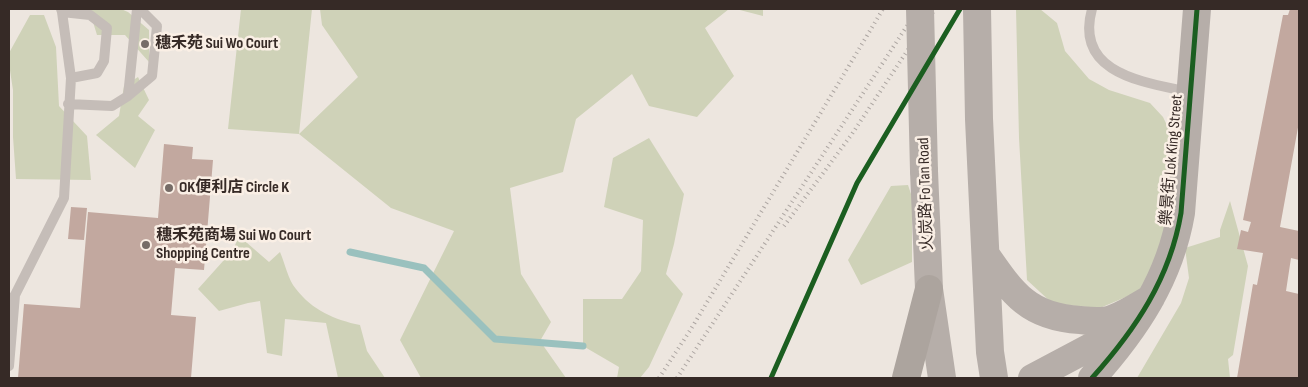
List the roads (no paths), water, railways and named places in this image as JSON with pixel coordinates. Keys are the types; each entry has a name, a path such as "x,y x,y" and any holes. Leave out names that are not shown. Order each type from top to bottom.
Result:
{"highway":[{"path":"906,378 929,289"}],"main road":[{"name":"火炭路 Fo Tan Road","path":"920,9 929,289 942,378"},
{"path":"976,9 985,254 990,352 994,378"},
{"name":"樂景街 Lok King Street","path":"1092,378 1138,322 1164,272 1177,239 1181,213 1197,9"},
{"path":"985,254 1008,286 1024,302 1043,313 1066,319 1092,321 1112,319 1151,298"},
{"path":"1032,378 1138,322"}],"lane":[{"path":"68,104 112,106 128,96 152,76 157,26 139,9"},
{"path":"128,96 139,9"},
{"path":"1092,9 1090,38 1100,57 1108,66 1130,78 1190,92"},
{"path":"9,366 12,298 64,198 71,78 62,10 90,15 107,28 104,61 97,73 71,78"}],"waterway":[{"path":"350,252 424,268 495,339 583,346"}],"railway":[{"path":"659,378 691,329 883,9"},
{"path":"677,378 918,9"},
{"path":"784,226 852,134 935,9"}],"place":[{"name":"穗禾苑 Sui Wo Court","path":"145,44"},
{"name":"OK便利店 Circle K","path":"169,188"},
{"name":"穗禾苑商場 Sui Wo Court Shopping Centre","path":"146,245"}]}
